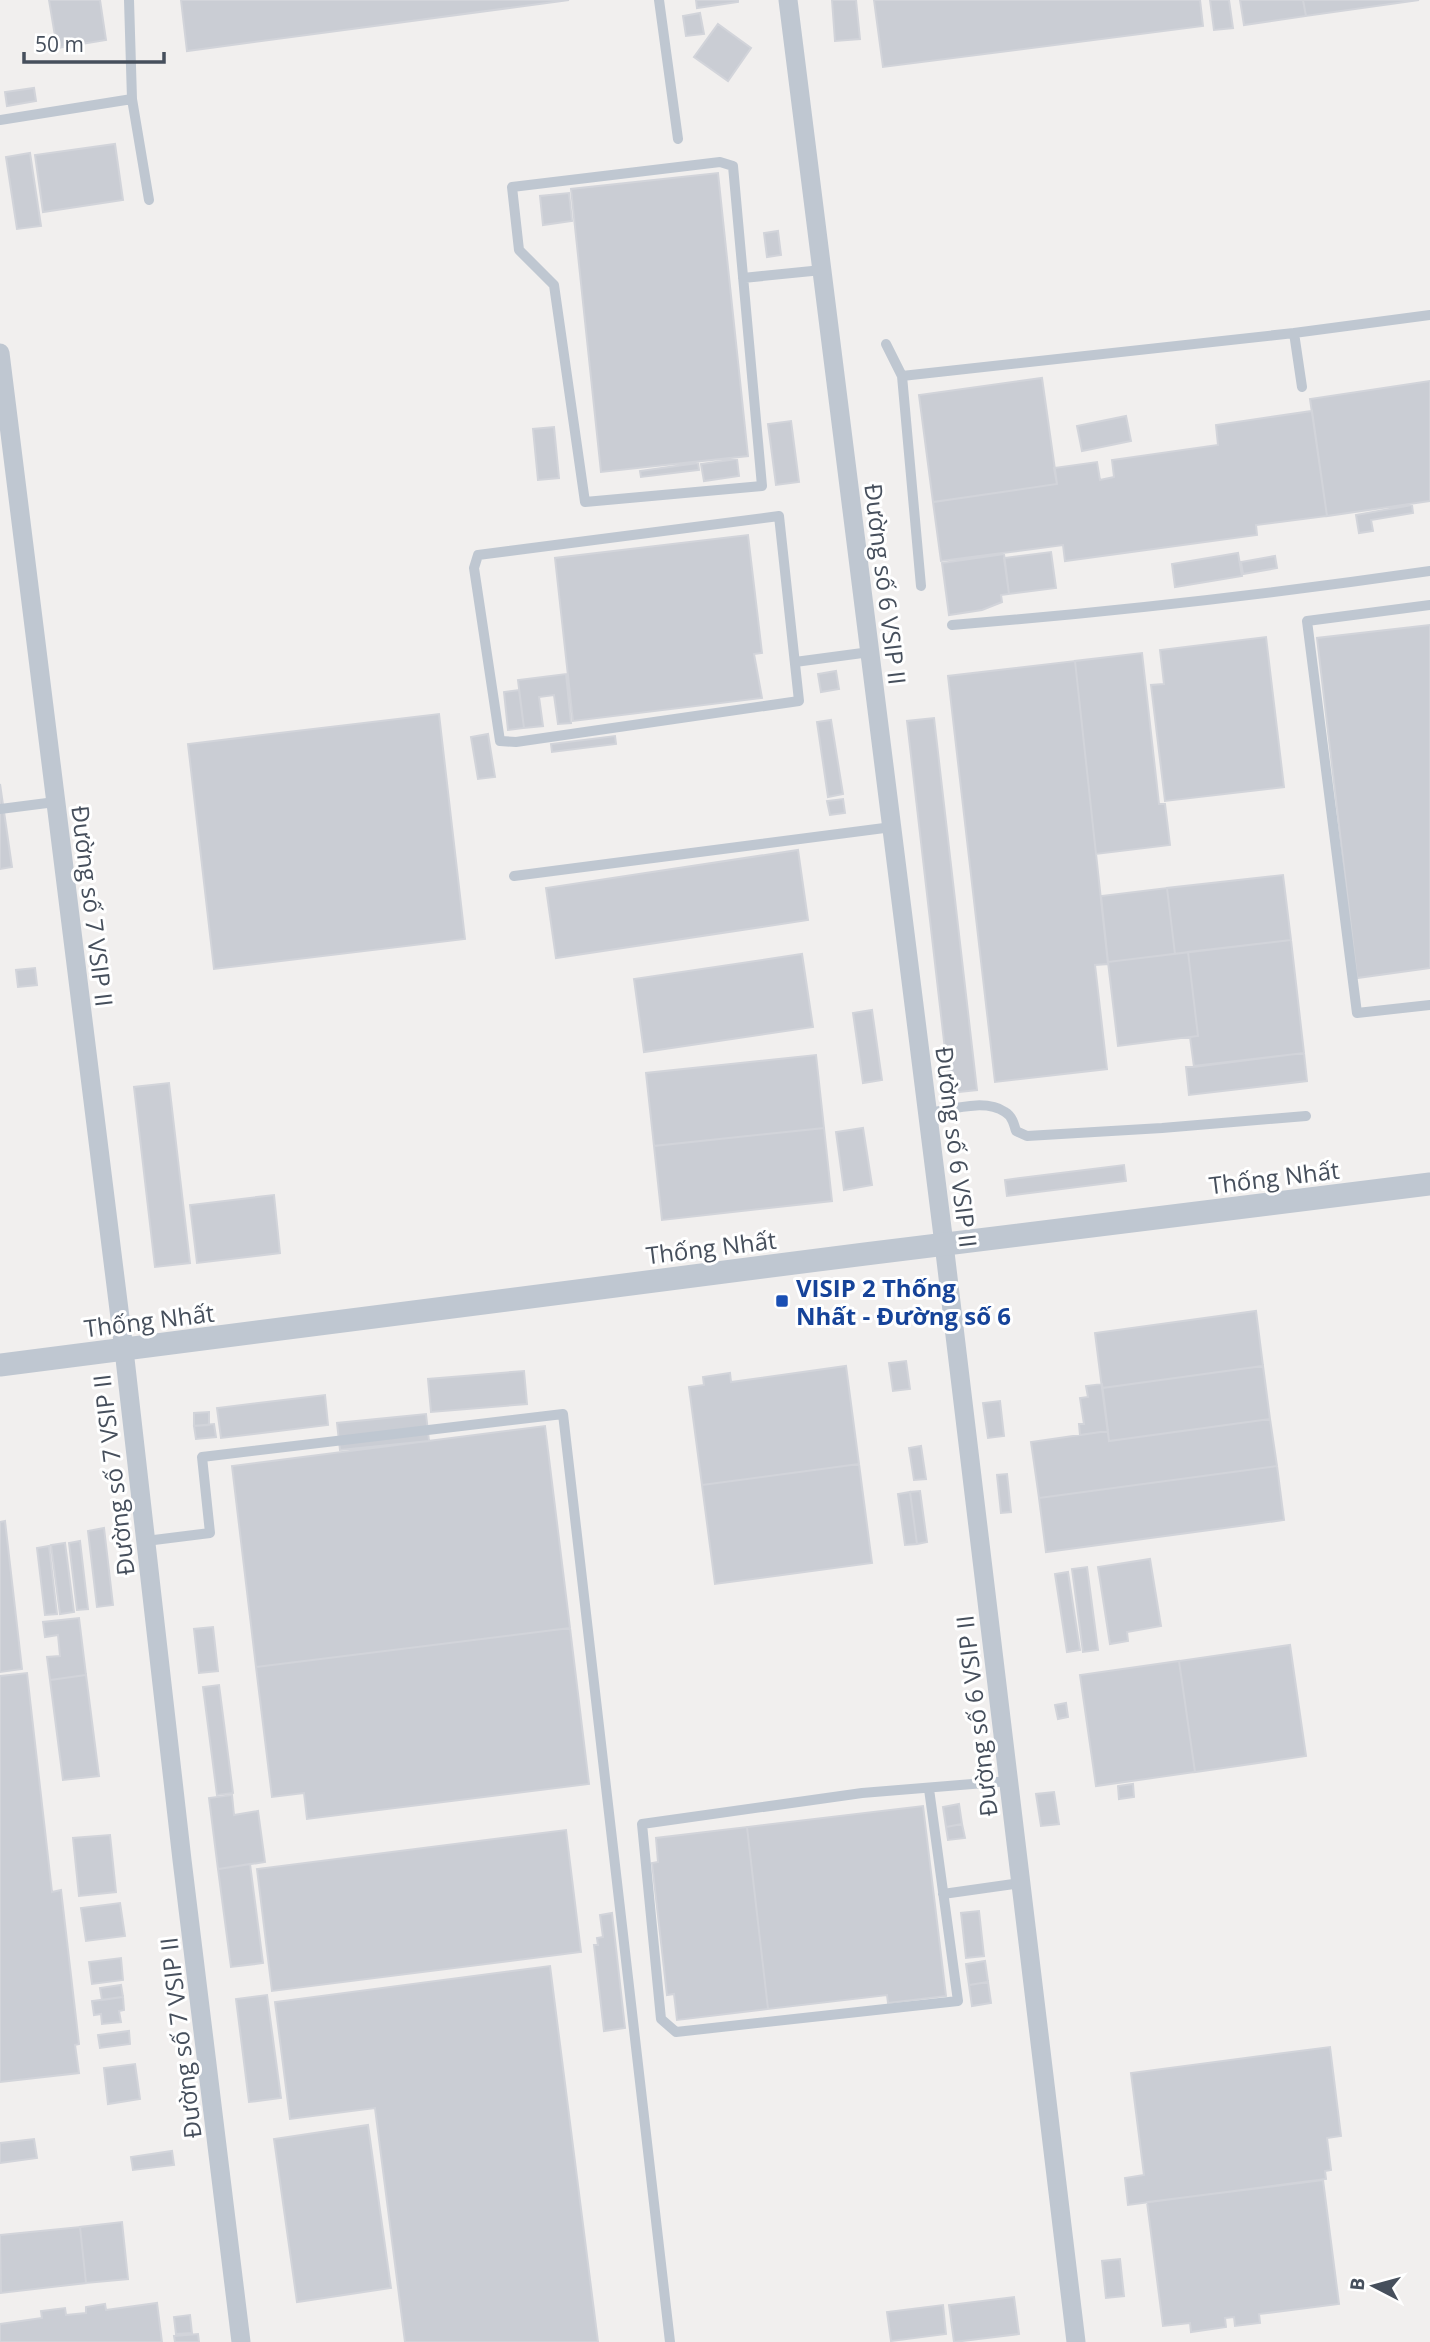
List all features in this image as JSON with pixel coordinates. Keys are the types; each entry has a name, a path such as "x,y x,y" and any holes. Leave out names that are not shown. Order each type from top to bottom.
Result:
{"street":[{"name":"Đường số 6 VSIP II","path":"788,0 928,1113 1076,2342"},
{"name":"Đường số 7 VSIP II","path":"0,353 124,1350 242,2342"},
{"name":"Thống Nhất","path":"0,1365 1430,1184"}],"lane":[{"path":"129,0 132,99 149,200"},
{"path":"659,0 678,139"},
{"path":"0,120 132,99"},
{"path":"720,162 733,166 743,278 762,486 585,502 554,285 519,250 512,187 720,162"},
{"path":"743,278 822,270"},
{"path":"902,376 1294,333 1430,315"},
{"path":"1294,333 1302,387"},
{"path":"886,344 902,376 922,586"},
{"path":"779,516 795,662 799,701 516,742 500,741 474,568 478,555 779,516"},
{"path":"952,625 1292,591 1430,571"},
{"path":"1430,605 1307,621 1357,1013 1430,1005"},
{"path":"795,662 870,652"},
{"path":"0,808 55,802"},
{"path":"514,876 892,827"},
{"path":"928,1113 975,1105 992,1107 1004,1111 1012,1119 1016,1131 1027,1136 1306,1116"},
{"path":"146,1541 210,1533 202,1457 563,1414 670,2342"},
{"path":"929,1789 958,2001 676,2032 660,2020 642,1824 862,1793 1009,1781"},
{"path":"943,1894 1021,1883"}],"building":[{"path":"49,0 100,0 106,40 57,48"},
{"path":"181,0 569,0 187,51"},
{"path":"696,0 738,0 738,2 697,8"},
{"path":"832,0 856,0 860,39 835,41"},
{"path":"874,0 1200,0 1203,26 883,67"},
{"path":"1210,0 1229,0 1233,28 1214,30"},
{"path":"1240,0 1303,0 1306,16 1244,25"},
{"path":"1303,0 1419,0 1306,16"},
{"path":"700,13 704,34 686,36 683,16"},
{"path":"718,24 751,48 728,81 694,57"},
{"path":"34,88 36,101 7,106 5,92"},
{"path":"115,144 123,200 43,212 35,155"},
{"path":"30,153 41,226 17,229 6,157"},
{"path":"718,173 748,456 601,472 571,189"},
{"path":"569,193 572,221 543,225 540,196"},
{"path":"778,231 781,255 767,257 764,233"},
{"path":"1042,378 1057,484 933,502 919,395"},
{"path":"1430,381 1430,501 1327,516 1310,399"},
{"path":"1312,411 1327,516 1256,525 1257,535 1065,561 1063,545 941,561 933,502 1057,484 1054,468 1097,462 1100,480 1114,477 1112,460 1218,445 1216,425"},
{"path":"1126,416 1131,441 1082,451 1077,426"},
{"path":"791,421 799,482 776,485 768,424"},
{"path":"554,427 559,478 538,480 533,429"},
{"path":"737,459 739,476 704,481 701,464"},
{"path":"698,463 699,470 641,477 640,471"},
{"path":"1412,505 1413,513 1371,520 1373,531 1359,533 1356,515"},
{"path":"748,535 762,653 754,654 762,698 573,721 555,558"},
{"path":"1051,552 1056,588 1009,594 1004,558"},
{"path":"1238,553 1242,576 1175,587 1172,564"},
{"path":"1004,554 1009,594 1001,595 1002,602 982,610 949,615 942,563"},
{"path":"1275,556 1277,568 1243,574 1241,562"},
{"path":"1430,625 1430,968 1357,978 1317,638"},
{"path":"1266,637 1284,787 1165,801 1151,685 1164,684 1160,650"},
{"path":"1142,653 1159,804 1165,804 1170,845 1096,854 1075,661"},
{"path":"1075,661 1108,964 1095,965 1107,1069 995,1082 948,676"},
{"path":"836,671 839,689 821,692 818,674"},
{"path":"566,674 571,723 558,724 554,695 539,697 543,726 524,728 518,680"},
{"path":"519,690 524,728 508,730 504,692"},
{"path":"439,714 465,939 214,969 188,744"},
{"path":"934,718 977,1090 950,1093 907,721"},
{"path":"831,720 843,794 828,797 817,722"},
{"path":"488,734 495,777 478,779 471,737"},
{"path":"615,736 616,744 552,752 551,744"},
{"path":"0,784 12,867 0,869"},
{"path":"843,799 845,813 830,815 827,801"},
{"path":"798,850 808,920 556,958 546,888"},
{"path":"1283,875 1291,940 1175,954 1167,888"},
{"path":"1167,888 1175,954 1108,962 1101,896"},
{"path":"1291,940 1304,1053 1194,1067 1190,1037 1198,1036 1188,952"},
{"path":"1188,952 1198,1036 1118,1046 1108,962"},
{"path":"802,954 813,1027 644,1052 634,979"},
{"path":"35,968 37,985 18,987 16,970"},
{"path":"872,1010 882,1080 863,1083 853,1013"},
{"path":"1304,1053 1307,1081 1189,1095 1186,1067"},
{"path":"816,1055 824,1128 654,1146 646,1073"},
{"path":"169,1083 190,1263 155,1267 134,1087"},
{"path":"824,1128 832,1201 662,1220 654,1146"},
{"path":"863,1128 872,1185 844,1190 836,1132"},
{"path":"1124,1165 1126,1181 1007,1196 1005,1180"},
{"path":"274,1195 280,1253 197,1263 190,1205"},
{"path":"1256,1311 1263,1366 1102,1388 1095,1333"},
{"path":"906,1361 910,1389 893,1391 889,1363"},
{"path":"846,1366 859,1464 702,1485 689,1387 704,1385 703,1377 730,1373 731,1382"},
{"path":"1263,1366 1270,1419 1109,1441 1102,1388"},
{"path":"524,1371 527,1404 431,1412 428,1379"},
{"path":"1102,1384 1108,1431 1080,1435 1079,1424 1084,1424 1080,1398 1088,1397 1086,1386"},
{"path":"325,1395 328,1425 221,1438 217,1408"},
{"path":"1000,1401 1004,1436 988,1438 983,1403"},
{"path":"209,1412 209,1425 194,1426 194,1413"},
{"path":"426,1414 429,1441 340,1450 337,1423"},
{"path":"1270,1419 1277,1466 1039,1498 1031,1442 1108,1431 1109,1441"},
{"path":"214,1424 216,1437 196,1439 194,1426"},
{"path":"545,1426 570,1628 256,1667 232,1466"},
{"path":"921,1446 926,1479 914,1480 909,1448"},
{"path":"859,1464 872,1563 715,1584 702,1485"},
{"path":"1277,1466 1284,1520 1046,1552 1039,1498"},
{"path":"1007,1474 1011,1512 1001,1513 997,1475"},
{"path":"920,1491 927,1542 917,1544 910,1492"},
{"path":"910,1492 917,1544 905,1545 898,1494"},
{"path":"5,1521 22,1669 0,1672 0,1522"},
{"path":"104,1528 113,1605 97,1607 88,1531"},
{"path":"80,1541 88,1609 77,1610 69,1543"},
{"path":"65,1543 74,1612 60,1614 51,1545"},
{"path":"49,1546 57,1614 45,1615 37,1548"},
{"path":"1150,1559 1161,1626 1127,1632 1128,1641 1110,1644 1098,1567"},
{"path":"1087,1567 1098,1650 1083,1652 1072,1569"},
{"path":"1068,1572 1080,1650 1067,1652 1055,1574"},
{"path":"79,1618 86,1675 50,1680 47,1657 60,1656 58,1635 45,1637 43,1622"},
{"path":"213,1627 218,1671 199,1673 194,1629"},
{"path":"570,1628 589,1784 307,1819 304,1793 272,1797 256,1667"},
{"path":"1290,1645 1306,1756 1195,1772 1179,1661"},
{"path":"1179,1661 1195,1772 1096,1786 1080,1675"},
{"path":"27,1673 52,1892 61,1890 79,2044 75,2045 79,2073 0,2082 0,1676"},
{"path":"86,1675 99,1776 63,1780 50,1680"},
{"path":"219,1685 233,1793 217,1795 203,1687"},
{"path":"1066,1703 1068,1717 1058,1719 1055,1705"},
{"path":"1133,1784 1134,1797 1119,1799 1118,1786"},
{"path":"1054,1792 1059,1824 1041,1826 1036,1794"},
{"path":"232,1795 234,1815 258,1811 265,1862 218,1869 209,1798"},
{"path":"959,1804 962,1824 946,1827 943,1807"},
{"path":"923,1806 946,1996 888,2003 887,1995 768,2009 747,1827"},
{"path":"962,1824 965,1838 948,1840 946,1827"},
{"path":"747,1827 768,2009 677,2020 674,1994 667,1995 652,1863 658,1862 656,1838"},
{"path":"566,1830 581,1952 272,1991 257,1869"},
{"path":"110,1835 116,1892 79,1896 73,1838"},
{"path":"250,1864 263,1963 231,1967 218,1869"},
{"path":"120,1903 125,1936 86,1941 81,1908"},
{"path":"979,1911 984,1956 966,1958 961,1913"},
{"path":"612,1913 625,2028 604,2031 594,1945 598,1945 597,1938 603,1937 600,1915"},
{"path":"121,1958 123,1980 92,1984 89,1962"},
{"path":"985,1961 988,1982 969,1985 966,1964"},
{"path":"550,1966 598,2342 405,2342 375,2108 290,2119 275,2002"},
{"path":"988,1982 991,2003 972,2006 969,1985"},
{"path":"121,1985 123,1997 102,2000 100,1988"},
{"path":"267,1995 281,2098 249,2102 236,1999"},
{"path":"123,1997 124,2010 119,2011 121,2022 102,2024 101,2014 94,2015 92,2001"},
{"path":"129,2031 130,2044 100,2048 98,2035"},
{"path":"1330,2047 1341,2136 1327,2138 1331,2170 1325,2171 1326,2179 1128,2205 1125,2178 1144,2175 1131,2073"},
{"path":"135,2064 140,2099 108,2104 104,2068"},
{"path":"368,2125 391,2288 297,2302 274,2139"},
{"path":"34,2139 37,2158 0,2163 0,2143"},
{"path":"172,2151 174,2165 133,2170 131,2157"},
{"path":"1323,2180 1339,2304 1259,2314 1260,2323 1235,2326 1234,2317 1225,2318 1226,2327 1191,2332 1190,2323 1163,2326 1147,2202"},
{"path":"122,2222 128,2279 86,2283 80,2227"},
{"path":"80,2227 86,2283 1,2293 0,2235"},
{"path":"1120,2259 1124,2296 1106,2298 1102,2261"},
{"path":"1014,2297 1019,2334 954,2342 949,2305"},
{"path":"157,2303 162,2342 0,2342 0,2324 42,2318 41,2311 65,2308 66,2315 86,2313 86,2307 105,2304 106,2310"},
{"path":"943,2305 946,2334 891,2341 887,2312"},
{"path":"190,2315 192,2333 176,2334 174,2317"},
{"path":"198,2334 199,2342 175,2342 174,2336"}],"place":[{"name":"VISIP 2 Thống Nhất - Đường số 6","path":"782,1301"}]}
